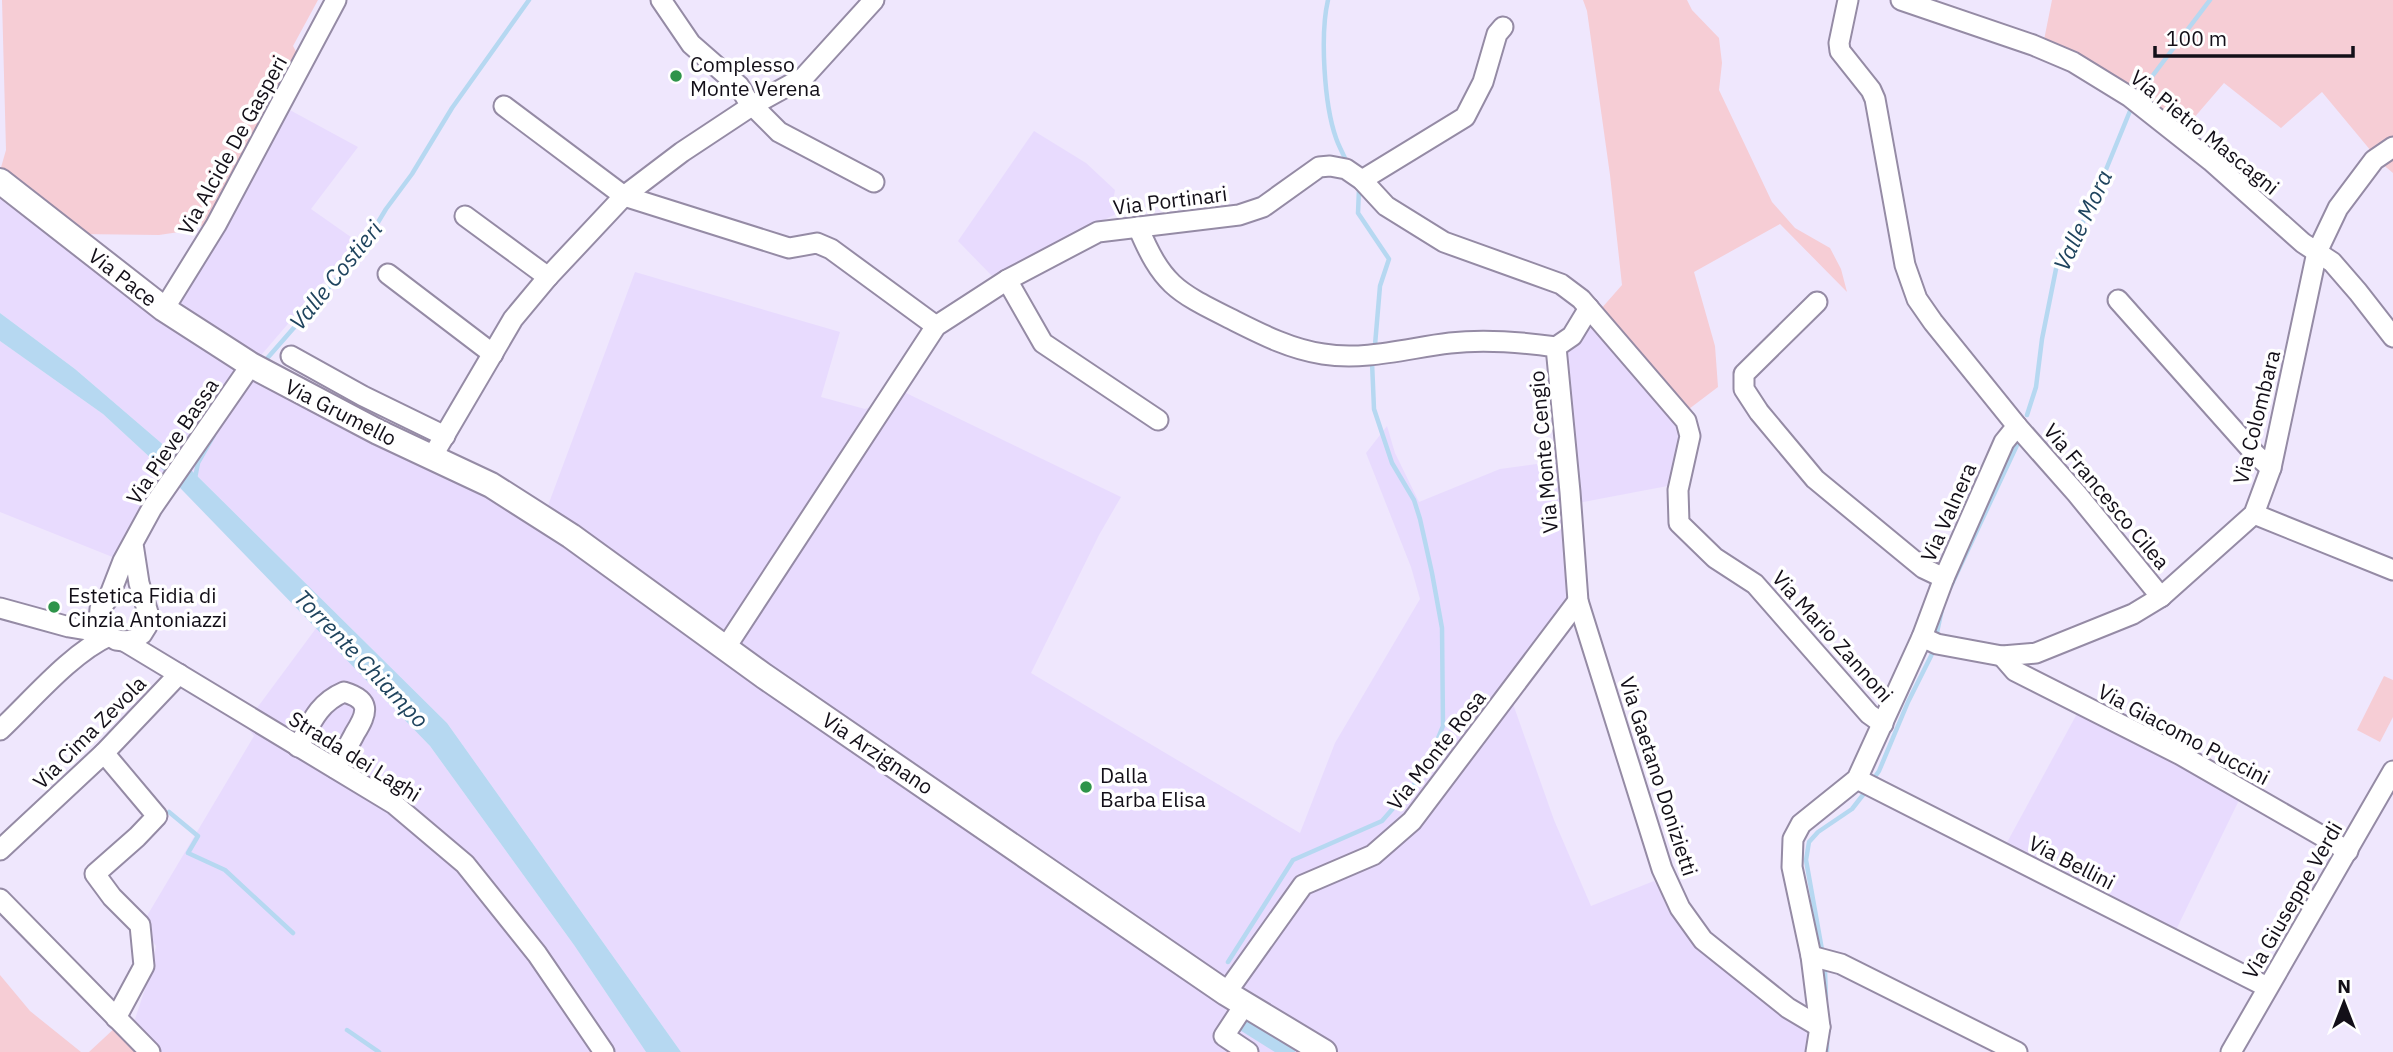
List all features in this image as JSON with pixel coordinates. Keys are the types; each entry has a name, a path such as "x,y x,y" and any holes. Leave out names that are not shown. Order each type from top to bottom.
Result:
{"main road":[{"name":"Via Pace","path":"0,180 164,309 251,365"},
{"name":"Via Grumello","path":"251,365 378,432 432,457"},
{"name":"Via Arzignano","path":"432,457 491,485 571,536 764,676 1236,998 1324,1052"}],"street":[{"name":"Via Alcide De Gasperi","path":"164,309 215,225 336,0"},
{"path":"662,0 691,44 739,86 779,132 874,182"},
{"path":"432,457 513,319 548,277 624,196 682,152 753,105 804,77 874,0"},
{"path":"1848,0 1839,43 1840,51 1875,99 1905,265 1917,299 2017,426"},
{"name":"Via Pietro Mascagni","path":"1900,0 2033,45 2084,69 2130,97 2211,161 2304,243 2332,262 2393,337"},
{"path":"1362,180 1465,117 1483,82 1497,34 1503,27"},
{"path":"504,106 624,196 789,248 817,243 831,249 936,326"},
{"name":"Via Colombara","path":"1922,637 1937,644 2003,656 2036,653 2133,614 2161,597 2254,514 2272,468 2317,252 2338,208 2374,160 2393,146"},
{"name":"Via Portinari","path":"726,646 936,326 1007,280 1098,232 1239,215 1263,207 1319,167 1346,169 1362,180 1386,206 1444,242 1561,284 1581,299 1620,346"},
{"path":"465,216 548,277"},
{"name":"Via Monte Cengio","path":"1138,227 1157,268 1187,297 1289,346 1324,354 1363,355 1428,345 1481,341 1556,347 1578,601"},
{"path":"388,274 493,354"},
{"path":"1007,280 1043,343 1158,420"},
{"path":"2118,300 2256,455 2272,468"},
{"path":"1817,302 1744,374 1744,389 1759,412 1815,479 1923,568 1944,578"},
{"path":"1556,347 1572,336 1589,308"},
{"name":"Via Mario Zannoni","path":"1620,346 1686,421 1690,436 1678,490 1679,523 1715,558 1755,584 1869,714 1883,724"},
{"path":"291,356 363,396 445,436"},
{"name":"Via Pieve Bassa","path":"104,605 123,561 169,482 251,365"},
{"name":"Via Valnera","path":"1816,1052 1819,1027 1811,956 1792,867 1793,839 1801,824 1857,779 1922,637 1944,578 2004,442 2017,426"},
{"name":"Via Francesco Cilea","path":"2017,426 2161,597"},
{"path":"2254,514 2393,570"},
{"path":"133,544 139,583 148,611 153,650 158,662"},
{"path":"0,608 80,630 134,639 142,634 147,625 148,611 136,595 130,592 116,593 81,622 56,622"},
{"name":"Via Monte Rosa","path":"1248,1052 1224,1036 1236,998 1303,885 1373,855 1412,821 1578,601"},
{"name":"Via Gaetano Donizietti","path":"1578,601 1662,869 1680,908 1703,940 1788,1009 1819,1027"},
{"path":"104,605 101,628 113,637"},
{"path":"78,656 83,639 80,630"},
{"path":"0,730 78,656 97,642 113,637"},
{"name":"Strada dei Laghi","path":"113,637 394,804 465,864 537,954 604,1052"},
{"name":"Via Giacomo Puccini","path":"2003,656 2015,671 2181,755 2348,851"},
{"name":"Via Cima Zevola","path":"0,850 104,753 179,674"},
{"path":"298,747 329,698 344,692 358,696 365,705 366,717 335,768"},
{"path":"104,753 157,816 95,874 112,897 140,925 144,967 116,1018"},
{"name":"Via Giuseppe Verdi","path":"2231,1052 2393,771"},
{"name":"Via Bellini","path":"1857,779 2267,987"},
{"path":"0,899 150,1052"},
{"path":"1811,956 1841,964 2017,1052"}],"shaded area":[{"path":"2,0 318,0 293,46 298,55 222,219 186,231 159,235 78,234 0,171 6,150"},
{"path":"1583,0 1687,0 1692,10 1719,38 1722,63 1719,90 1772,202 1795,228 1830,248 1841,269 1847,292 1780,224 1694,272 1715,346 1718,387 1685,412 1600,310 1622,285 1610,175 1587,11"},
{"path":"2052,0 2393,0 2393,173 2381,163 2322,92 2281,128 2224,83 2174,141 2044,40"},
{"path":"275,102 358,147 311,209 358,242 251,367 543,519 635,272 840,332 821,397 865,409 904,392 1121,497 1099,535 1031,673 1300,833 1335,743 1420,599 1411,567 1366,453 1387,426 1395,453 1419,502 1500,469 1572,459 1562,356 1600,310 1685,412 1678,484 1578,503 1581,608 1512,701 1554,820 1591,906 1654,881 1669,903 1766,998 1811,1037 1812,1052 681,1052 447,723 181,460 75,369 0,313 0,174 169,300"},
{"path":"1034,131 1086,163 1115,190 1112,207 1116,214 992,276 958,241"},
{"path":"0,341 103,414 170,476 115,558 0,512"},
{"path":"317,627 430,746 574,945 646,1052 140,1052 128,1040 151,971 156,946 141,926 254,736 245,724"},
{"path":"2384,676 2393,680 2393,717 2380,742 2357,730"},
{"path":"2079,710 2242,794 2174,934 2004,848"},
{"path":"0,975 30,1011 81,1052 0,1052"},
{"path":"117,1026 140,1052 89,1052"}],"water":[{"name":"Torrente Chiampo","path":"0,313 75,369 181,460 447,723 681,1052 646,1052 574,945 430,746 155,462 103,414 0,341"}],"waterway":[{"name":"Valle Costieri","path":"264,362 360,252 452,108 529,0"},
{"path":"1328,0 1324,31 1326,88 1332,124 1347,163"},
{"name":"Valle Mora","path":"2141,91 2210,0"},
{"name":"Valle Mora","path":"2027,415 2036,387 2042,339 2058,259 2087,216 2130,111"},
{"path":"1359,189 1358,213 1389,259 1380,286 1375,345"},
{"path":"1228,962 1293,860 1382,821 1417,781 1443,726 1442,628 1432,573 1414,500 1392,463 1374,409 1372,362"},
{"name":"Valle Costieri","path":"195,478 198,463 214,435"},
{"name":"Valle Mora","path":"1950,588 2018,443"},
{"name":"Valle Mora","path":"1936,637 1942,609"},
{"name":"Valle Mora","path":"1872,781 1933,652"},
{"name":"Valle Mora","path":"1822,950 1806,860 1809,842 1818,832 1852,809 1866,791"},
{"path":"169,812 198,836 188,853 225,870 293,933"},
{"name":"Valle Mora","path":"1825,970 1826,1000"},
{"path":"1245,1025 1288,1052"},
{"path":"347,1030 379,1052"},
{"name":"Valle Mora","path":"1827,1040 1827,1052"}],"place":[{"name":"Complesso Monte Verena","path":"676,76"},
{"name":"Estetica Fidia di Cinzia Antoniazzi","path":"54,607"},
{"name":"Dalla Barba Elisa","path":"1086,787"}]}
